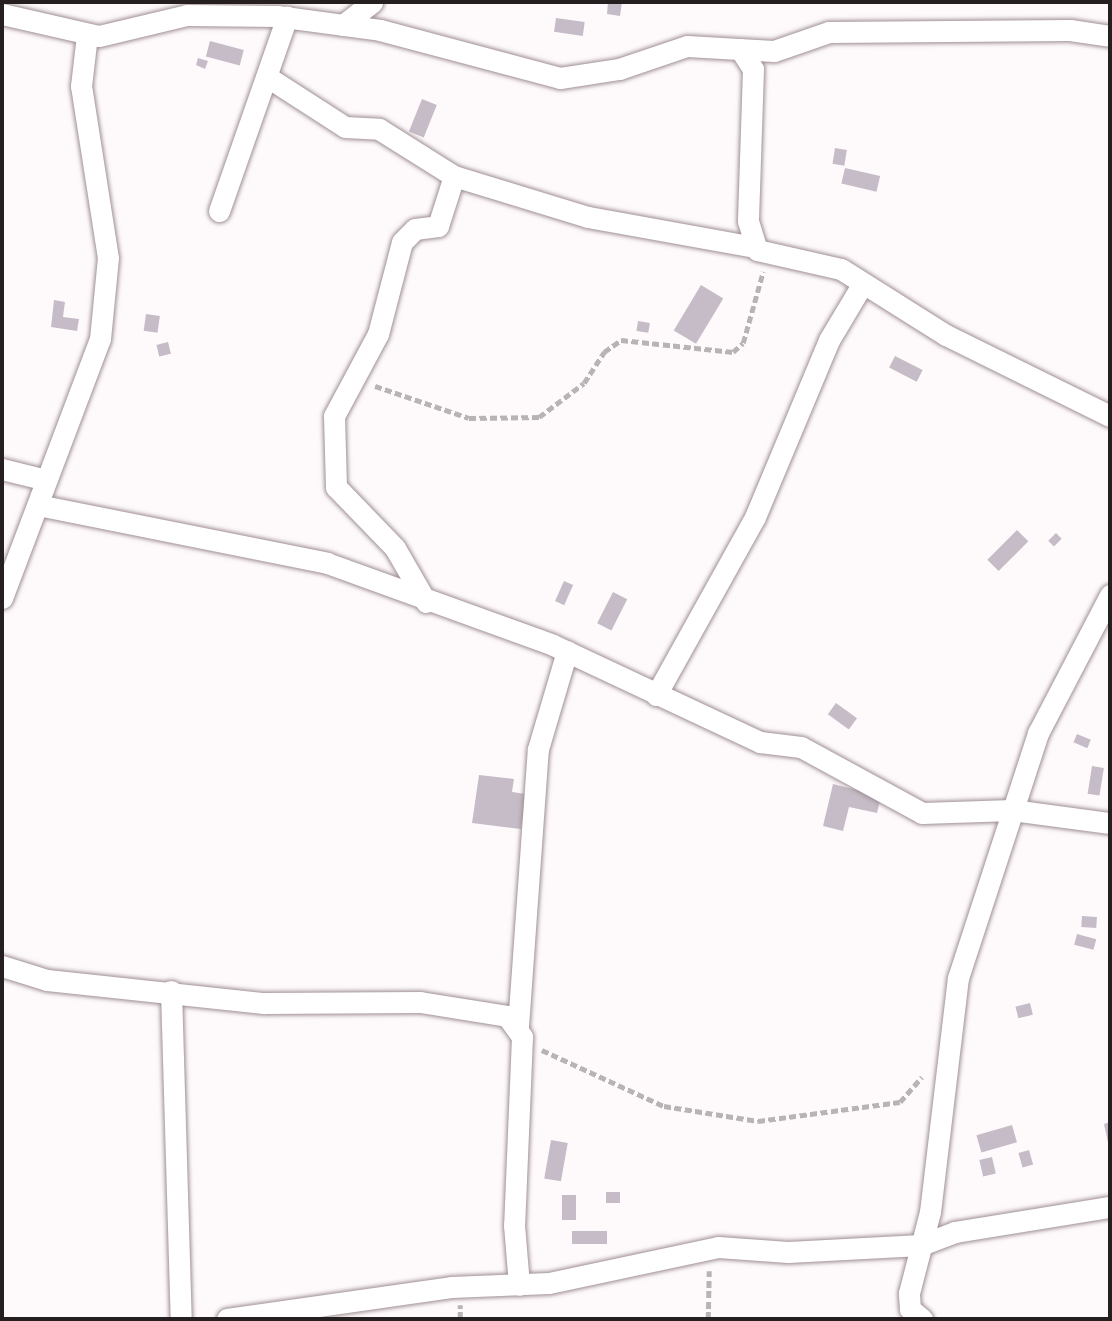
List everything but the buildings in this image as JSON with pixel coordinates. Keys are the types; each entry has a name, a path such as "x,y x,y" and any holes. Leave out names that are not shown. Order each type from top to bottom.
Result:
{"street":[{"path":"343,25 372,2"},
{"path":"2,14 87,35 187,15 287,17 343,25 560,78 619,69 687,46 781,50 829,32 1070,30 1110,36"},
{"path":"219,212 269,78 287,17"},
{"path":"2,598 46,480 78,410 107,294 100,175 81,86 87,35"},
{"path":"740,49 753,69 748,221 755,247"},
{"path":"269,78 335,121 379,129 454,176 588,217 755,247 841,269 946,335 1110,416"},
{"path":"426,601 395,548 336,487 334,415 351,377 387,312 402,242 415,229 438,226 454,176"},
{"path":"656,695 755,517 829,340 863,284"},
{"path":"2,469 46,480"},
{"path":"38,505 327,563 567,651 760,742 801,747 922,813 1012,810 1110,822"},
{"path":"897,1319 909,1293 921,1245 958,978 1038,733 1110,595"},
{"path":"519,1285 514,1212 520,1032 538,749 567,651"},
{"path":"2,966 47,980 171,991 264,1003 470,1006 507,1016 520,1032"},
{"path":"171,991 181,1319"},
{"path":"227,1319 266,1317 450,1287 519,1285 709,1249 921,1245 955,1232 1110,1207"},
{"path":"909,1293 911,1309 922,1319"}],"path":[{"path":"351,377 469,418 539,417 584,383 604,352 621,340 646,348 733,352 743,343 764,271 781,255"},
{"path":"520,1032 620,1091 664,1106 758,1121 900,1102 920,1083 926,1066"},
{"path":"708,1319 709,1249"}]}
